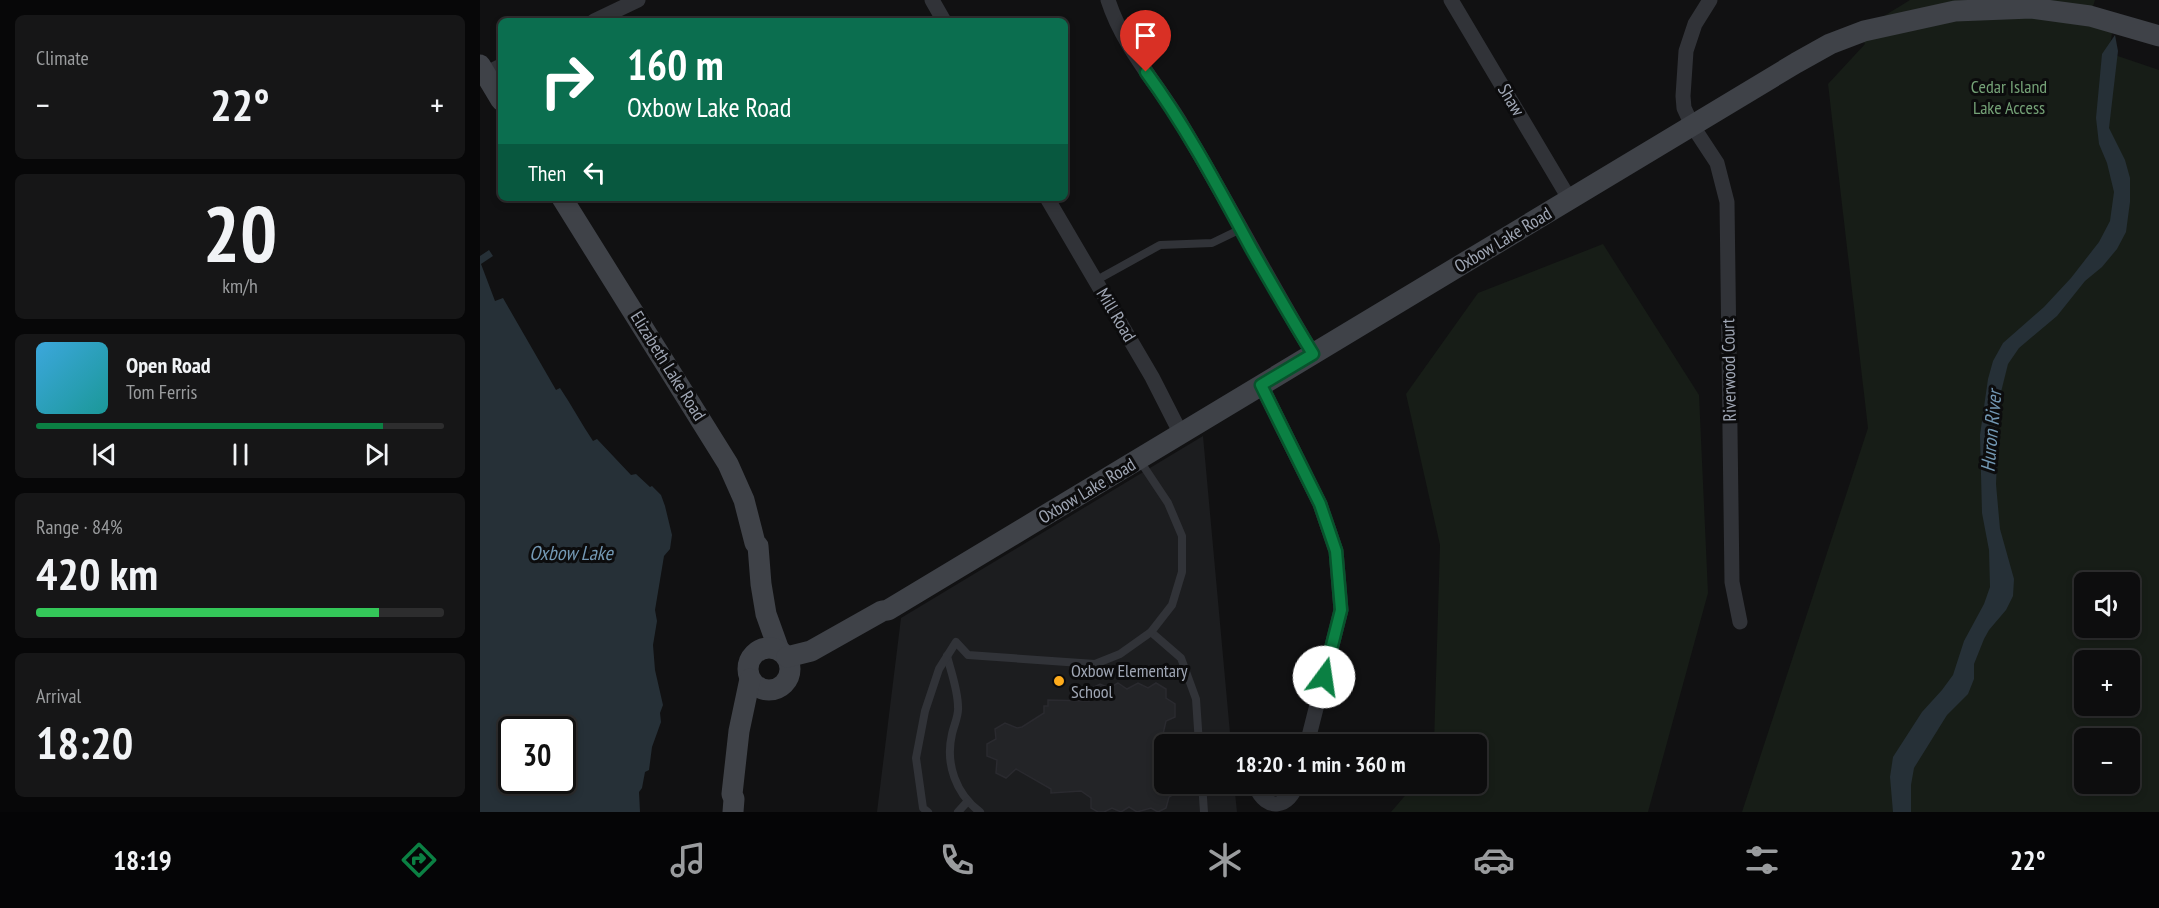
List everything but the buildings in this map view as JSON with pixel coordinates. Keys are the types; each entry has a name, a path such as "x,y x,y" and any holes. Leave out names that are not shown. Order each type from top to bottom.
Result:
{"street":[{"path":"600,18 638,0"},
{"path":"932,0 942,18"},
{"path":"1108,0 1126,41 1172,108 1313,354"},
{"name":"Shaw","path":"1451,0 1570,200"},
{"name":"Riverwood Court","path":"1710,0 1695,24 1686,51 1683,96 1684,108 1692,125 1717,163 1727,202 1732,582 1740,622"},
{"name":"Oxbow Lake Road","path":"783,654 803,654 818,648 882,611 888,610 1830,44 1864,31 1955,11 2031,8 2074,10 2159,36"},
{"path":"489,69 498,92"},
{"name":"Elizabeth Lake Road","path":"564,201 724,458 744,500 755,543 758,546 761,584 770,628 783,654"},
{"name":"Mill Road","path":"1049,201 1148,369 1181,434"},
{"path":"1261,385 1320,504 1336,551 1341,610 1310,734"},
{"name":"Elizabeth Lake Road","path":"755,543 752,549 751,578 759,630 756,653"},
{"name":"Oxbow Lake Road","path":"787,680 846,645 885,615 888,610"},
{"path":"770,628 791,642 818,648"},
{"path":"734,806 732,794 739,731 758,684 749,664 756,653 770,648 783,654 790,668 787,680 778,688 758,684"},
{"path":"1260,794 1269,804 1277,804 1294,794"}],"lane":[{"path":"1095,281 1160,245 1212,243 1241,229"},
{"path":"928,812 923,808 916,758 925,711 939,669 956,642 968,655 1095,664 1120,654 1151,632 1172,605 1182,572 1182,536 1167,503 1139,460"},
{"path":"1151,632 1181,658 1196,699 1198,734"},
{"path":"947,657 959,708 951,736 949,758 957,785 967,802 980,812"},
{"path":"1203,794 1204,812"},
{"path":"958,812 967,802"}],"shaded area":[{"name":"Oxbow Elementary School","path":"1203,436 1230,734 1154,734 1154,794 1235,794 1237,812 877,812 901,618"}],"green space":[{"name":"Cedar Island Lake Access","path":"1910,0 2095,0 2091,13 2114,20 2109,53 2159,70 2159,812 1742,812 1868,428 1828,84 1865,44 1858,32"},
{"path":"1603,244 1699,395 1708,593 1648,812 1391,812 1407,794 1487,794 1487,734 1434,734 1440,545 1406,394 1478,293"}],"water":[{"name":"Huron River","path":"2115,35 2118,51 2109,128 2125,160 2130,178 2126,232 2117,249 2102,267 2085,281 2057,316 2019,348 2008,364 1997,408 1996,484 2000,529 2014,579 2013,596 2006,610 1984,639 1974,664 1974,679 1968,694 1947,715 1914,768 1911,785 1911,812 1893,812 1890,777 1893,757 1922,712 1953,675 1964,641 1984,604 1990,587 1989,550 1982,513 1980,435 1988,379 1993,361 2003,343 2044,307 2071,278 2099,242 2110,221 2114,192 2107,163 2099,144 2096,118 2102,54"},
{"name":"Oxbow Lake","path":"489,250 493,256 481,264 495,301 503,298 556,390 560,388 593,441 597,439 631,475 636,474 661,495 672,535 670,549 664,556 655,610 657,621 653,645 655,670 663,705 660,713 661,722 652,747 649,770 645,772 639,792 640,812 480,812 480,256"}],"place":[{"name":"Oxbow Elementary School","path":"1059,681"}],"route":[{"path":"1146,72 1172,108 1203,160 1253,252 1313,354 1261,385 1320,504 1336,551 1341,610 1324,677"}]}
